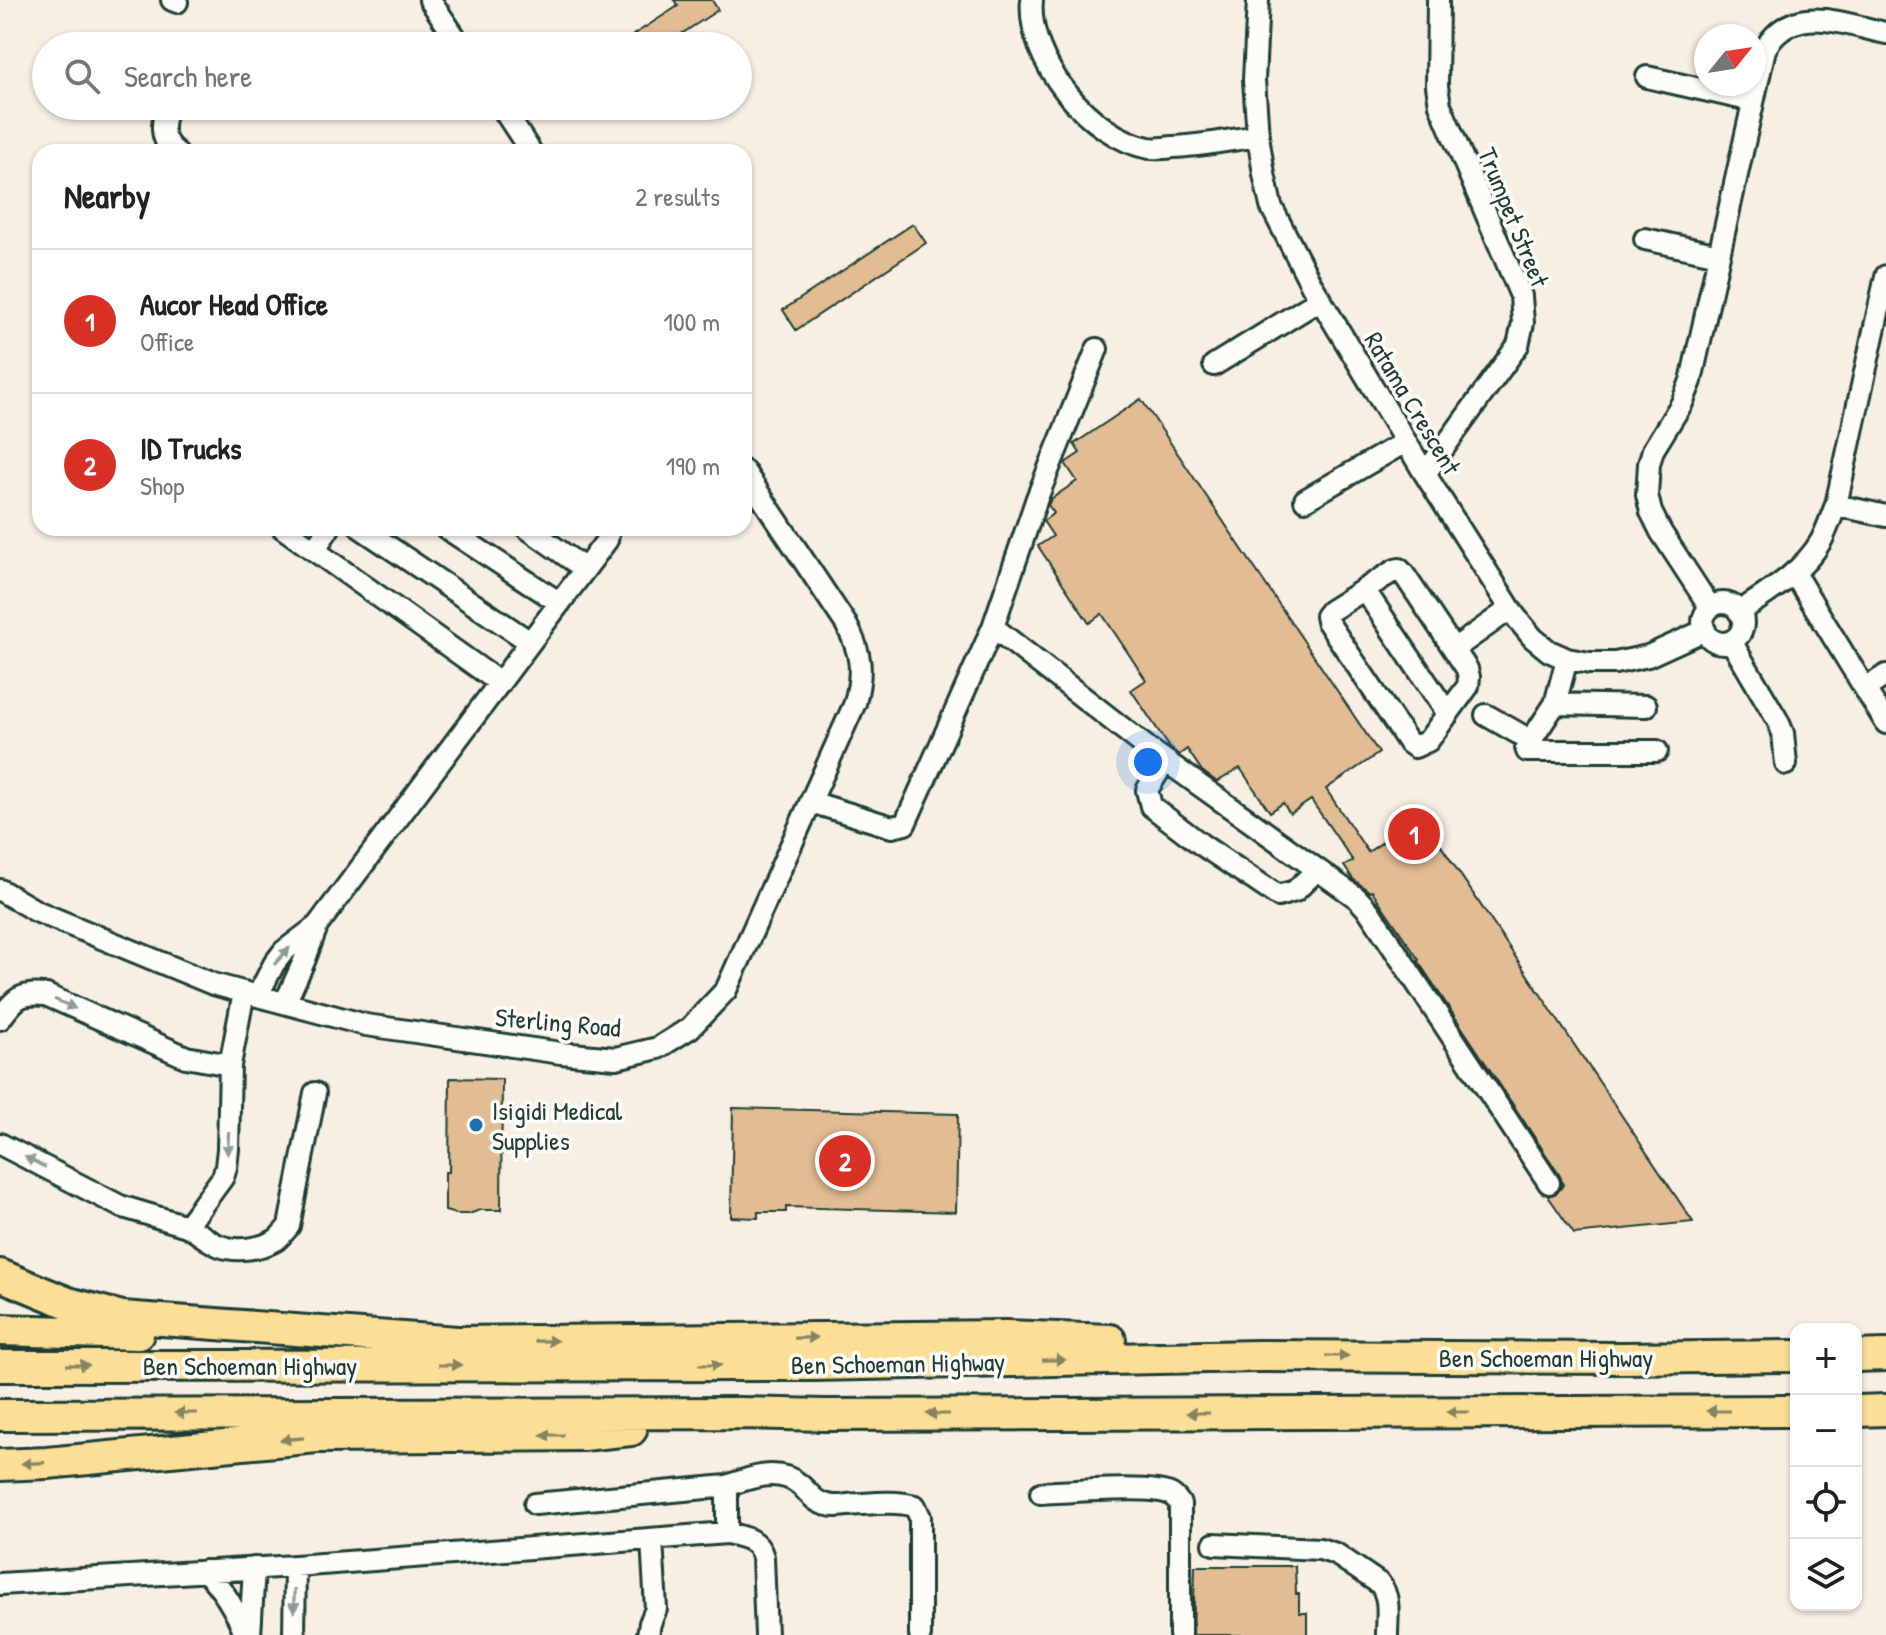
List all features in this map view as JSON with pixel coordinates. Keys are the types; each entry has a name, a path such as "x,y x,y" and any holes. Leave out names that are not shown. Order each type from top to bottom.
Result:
{"highway":[{"path":"0,1275 68,1303 122,1317 457,1342"},
{"path":"0,1330 371,1346 457,1342 1006,1336 1165,1342 1259,1356"},
{"path":"1862,1356 1886,1355"},
{"name":"Ben Schoeman Highway","path":"0,1366 813,1365 1259,1356 1790,1356"},
{"path":"1862,1411 1886,1410"},
{"name":"Ben Schoeman Highway","path":"0,1415 1790,1411"},
{"path":"0,1465 317,1437 583,1435 690,1424 740,1413"}],"street":[{"path":"430,0 452,32"},
{"path":"1032,0 1035,30 1042,54 1078,106 1101,127 1127,142 1151,149 1258,136"},
{"name":"Ratama Crescent","path":"1258,0 1254,80 1258,136 1271,206 1321,299 1405,442 1510,609 1533,638 1549,651 1567,659 1590,663 1637,659 1705,630"},
{"name":"Trumpet Street","path":"1425,474 1518,345 1523,323 1521,296 1440,105 1437,86 1438,0"},
{"path":"1710,607 1651,512 1647,495 1649,464 1653,450 1682,403 1691,381 1765,49 1778,31 1810,18 1886,33"},
{"path":"1647,77 1753,101"},
{"path":"163,120 163,133 168,144"},
{"path":"510,120 526,144"},
{"path":"1645,239 1719,255"},
{"path":"1739,612 1794,573 1821,540 1836,505 1877,352 1886,276"},
{"path":"1214,365 1321,299"},
{"path":"811,802 892,827 905,824 993,627 1037,498 1097,349"},
{"path":"1305,500 1405,442"},
{"name":"Sterling Road","path":"0,890 36,911 213,984 366,1025 616,1058 658,1048 690,1028 726,990 855,703 861,678 856,642 846,624 752,483"},
{"path":"1836,505 1886,516"},
{"path":"294,536 500,683"},
{"path":"314,550 324,536"},
{"path":"373,536 530,642"},
{"path":"458,536 560,603"},
{"path":"538,536 585,569"},
{"path":"187,1226 223,1177 226,1167 230,1065 251,994 284,951 317,926 608,536"},
{"path":"1399,569 1454,649 1467,669 1468,686 1428,741 1415,747 1408,742 1367,682 1326,616 1399,569"},
{"path":"1794,573 1886,723"},
{"path":"1364,589 1448,714"},
{"path":"1729,604 1739,612 1742,629 1731,641 1715,641 1705,630 1703,622 1710,607 1729,604"},
{"path":"1454,649 1510,609"},
{"path":"993,627 1165,761 1357,898 1369,911 1549,1183"},
{"path":"1731,641 1778,721 1783,733 1786,764"},
{"path":"1567,659 1555,704 1530,740 1526,748 1528,752 1657,751"},
{"path":"1865,689 1886,675"},
{"path":"1555,704 1646,706"},
{"path":"1486,715 1530,740"},
{"path":"1165,761 1147,790 1151,806 1202,845 1278,896 1295,891 1317,870"},
{"path":"285,1003 317,926"},
{"path":"0,1019 18,998 29,993 46,995 186,1057 230,1065"},
{"path":"0,1144 120,1206 187,1226 219,1246 245,1249 274,1241 289,1226 315,1093"},
{"path":"535,1504 727,1486 753,1476 785,1477 798,1483 817,1501 829,1506 903,1503 915,1506 920,1517 920,1635"},
{"path":"727,1486 727,1533"},
{"path":"1041,1493 1159,1490 1173,1495 1180,1504 1180,1635"},
{"path":"0,1584 295,1566 727,1533 748,1538 761,1550 766,1635"},
{"path":"645,1539 643,1611 649,1629"},
{"path":"1214,1544 1320,1549 1336,1554 1385,1590 1387,1635"},
{"path":"294,1635 295,1566"},
{"path":"248,1635 254,1568"},
{"path":"205,1571 228,1597 248,1635"}],"building":[{"path":"674,0 712,0 718,10 684,32 638,32 678,6"},
{"path":"913,224 926,243 796,330 783,310"},
{"path":"1141,399 1379,753 1326,789 1368,852 1421,816 1693,1222 1574,1234 1548,1196 1557,1193 1563,1185 1560,1176 1372,891 1353,879 1344,866 1353,861 1311,800 1290,814 1283,803 1270,812 1240,768 1217,782 1202,771 1187,749 1179,755 1170,748 1131,690 1146,680 1102,614 1089,623 1038,546 1053,536 1043,521 1054,513 1048,505 1051,499 1077,481 1065,463 1080,453 1074,444"},
{"name":"Isigidi Medical Supplies","path":"450,1078 502,1079 501,1210 480,1210 469,1214 445,1211 445,1172 449,1172"},
{"path":"733,1108 958,1114 956,1212 786,1207 786,1212 758,1212 758,1218 731,1217"},
{"path":"1195,1566 1295,1566 1299,1613 1307,1613 1307,1635 1193,1635"}],"place":[{"name":"Aucor Head Office","path":"1414,834"},
{"name":"Isigidi Medical Supplies","path":"476,1125"},
{"name":"ID Trucks","path":"845,1161"}]}
